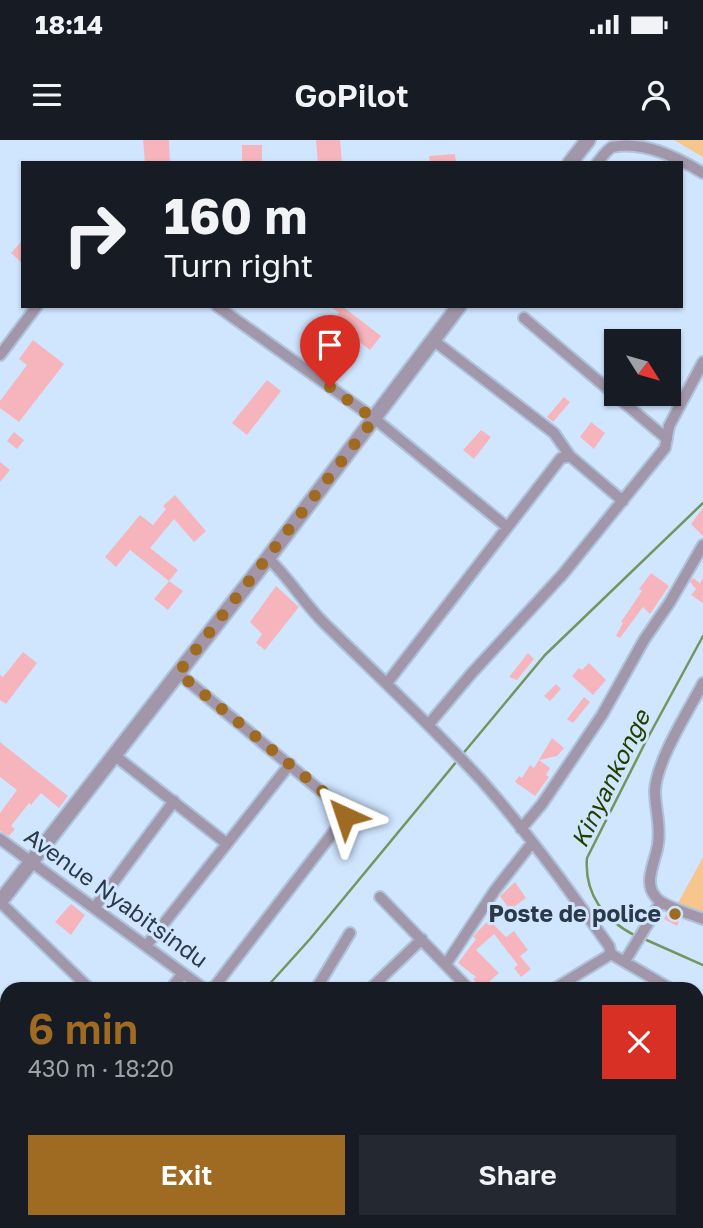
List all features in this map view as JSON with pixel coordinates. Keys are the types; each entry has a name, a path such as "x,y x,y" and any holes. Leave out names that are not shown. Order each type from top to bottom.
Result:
{"street":[{"path":"572,161 588,140"},
{"path":"599,161 610,148 627,141 647,143 670,152 703,173"},
{"path":"0,355 35,308"},
{"path":"220,308 374,419 507,527"},
{"path":"83,982 0,902 268,558 457,308"},
{"path":"524,318 667,439"},
{"path":"433,340 554,433 570,456 623,501"},
{"path":"429,724 563,574 664,448 669,426 703,362"},
{"path":"387,683 561,458 570,456"},
{"path":"521,830 542,804 602,715 644,640 703,545"},
{"path":"268,558 321,620 429,724 465,763 575,898 609,946 611,954 660,982"},
{"name":"Avenue Nyabitsindu","path":"178,673 343,808 345,816 218,982"},
{"path":"703,683 658,772 655,792 660,825 651,887 654,896 661,902 703,919"},
{"path":"114,755 226,843"},
{"path":"146,946 290,764"},
{"path":"95,906 174,801"},
{"name":"Avenue Nyabitsindu","path":"0,839 95,906 195,982"},
{"path":"446,964 495,890 532,843"},
{"path":"380,897 463,982"},
{"path":"625,961 661,902"},
{"path":"320,982 350,933"},
{"path":"377,982 422,939"},
{"path":"565,982 611,954"},
{"path":"176,982 183,973"}],"shaded area":[{"path":"674,140 703,140 703,157"},
{"path":"703,857 703,917 678,903"}],"building":[{"path":"143,140 169,140 170,161 145,161"},
{"path":"316,140 340,140 342,161 318,161"},
{"path":"242,145 262,145 262,161 242,161"},
{"path":"455,154 456,161 430,161 429,156"},
{"path":"21,242 21,262 11,253"},
{"path":"333,308 345,308 381,336 370,350 333,322 339,313"},
{"path":"33,340 64,364 19,422 0,408 0,401 27,365 19,359"},
{"path":"267,380 281,391 247,435 232,423"},
{"path":"564,397 570,402 553,422 547,417"},
{"path":"591,422 605,433 594,449 580,437"},
{"path":"481,430 491,437 474,459 463,450"},
{"path":"14,432 24,440 17,449 7,441"},
{"path":"0,462 10,470 0,482"},
{"path":"175,495 206,531 194,542 174,519 150,548 178,570 169,581 130,550 116,567 105,557 140,515 153,525 166,509 163,506"},
{"path":"703,508 703,536 691,524"},
{"path":"651,573 669,586 650,614 643,607 620,638 616,636 623,623 621,622 642,591 639,589"},
{"path":"693,578 700,583 703,578 703,603 691,595 696,589 690,582"},
{"path":"169,581 183,591 168,610 154,599"},
{"path":"276,586 299,607 265,650 256,643 262,634 250,622"},
{"path":"23,652 37,663 6,704 0,700 0,675 3,677"},
{"path":"528,653 534,659 517,680 509,677"},
{"path":"589,663 606,680 593,695 572,676 579,668 582,670"},
{"path":"556,684 561,689 550,701 544,696"},
{"path":"584,697 590,702 573,723 567,719"},
{"path":"552,738 564,748 557,756 539,760 550,768 546,775 549,777 535,796 515,782 519,776 522,778 530,765 534,768"},
{"path":"0,742 68,796 59,808 41,793 31,805 29,803 11,826 15,829 9,836 0,831 0,813 17,790 0,777"},
{"path":"515,882 526,898 510,910 500,896"},
{"path":"71,904 85,915 71,935 55,922"},
{"path":"667,914 680,919 677,926 664,919"},
{"path":"489,920 506,937 514,931 528,950 520,956 531,969 521,977 514,968 518,965 494,934 476,950 499,973 489,982 475,982 473,979 476,977 458,963 476,939 473,937"}],"waterway":[{"path":"461,756 545,655 703,503"},
{"name":"Kinyankonge","path":"636,936 614,922 598,904 589,883 587,858 703,636"},
{"path":"271,982 457,761"},
{"name":"Kinyankonge","path":"642,938 703,965"}],"place":[{"name":"Poste de police","path":"675,914"}],"route":[{"path":"330,387 374,419 178,673 343,808 345,816"}]}
